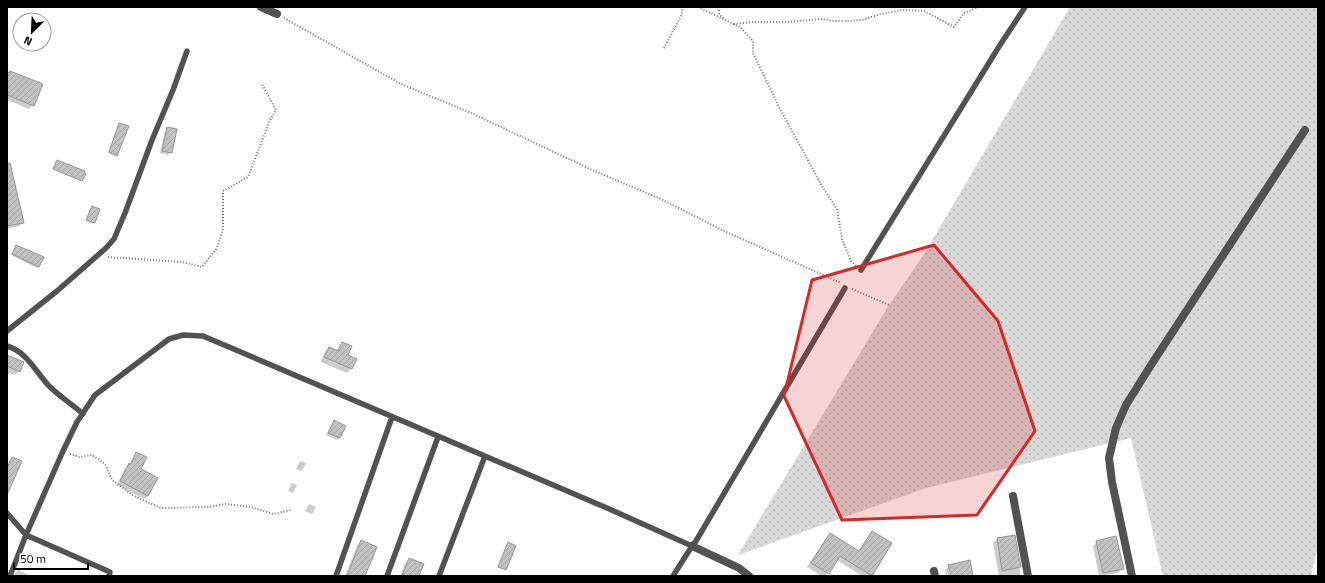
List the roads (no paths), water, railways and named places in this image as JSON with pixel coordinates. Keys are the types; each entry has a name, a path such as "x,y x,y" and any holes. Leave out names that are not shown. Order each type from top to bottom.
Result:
{"street":[{"path":"261,7 277,14"},
{"path":"1132,576 1112,482 1109,458 1116,428 1126,405 1151,365 1305,130"},
{"path":"1012,496 1028,576"},
{"path":"692,546 739,568 749,576"}],"lane":[{"path":"861,270 1000,45 1026,7"},
{"path":"7,331 57,291 114,239 173,90 187,50"},
{"path":"673,576 696,541 845,288"},
{"path":"10,576 26,535 63,451 77,422 95,395 169,339 182,335 203,336 692,546"},
{"path":"7,346 13,347 27,359 49,386 82,414"},
{"path":"336,576 392,417"},
{"path":"387,576 438,437"},
{"path":"439,576 485,456"},
{"path":"7,512 26,535 110,572 109,576"}]}
